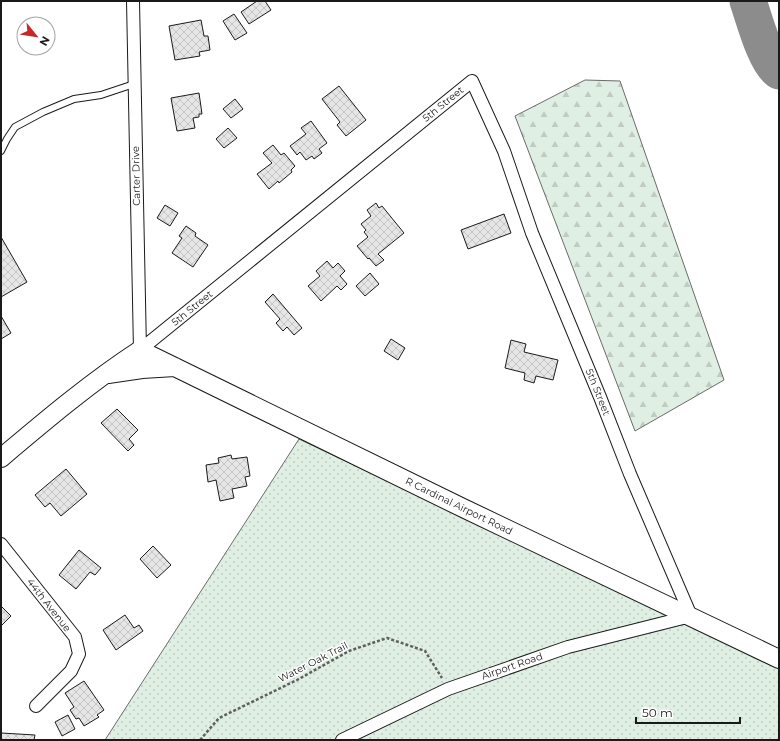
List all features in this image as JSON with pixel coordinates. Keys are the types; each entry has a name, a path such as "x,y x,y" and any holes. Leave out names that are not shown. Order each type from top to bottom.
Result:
{"main road":[{"name":"R Cardinal Airport Road","path":"140,350 463,508 779,659"},
{"name":"5th Street","path":"1,458 52,414 103,375 140,350"},
{"path":"103,375 142,369 175,367"}],"street":[{"name":"Carter Drive","path":"133,1 140,350"},
{"name":"5th Street","path":"140,350 472,81 504,152 532,233 598,390 630,474 691,616"},
{"name":"44th Avenue","path":"1,544 75,637 79,654 71,671 36,706"},
{"name":"Airport Road","path":"342,740 448,688 568,647 691,616"}],"lane":[{"path":"1,151 15,127 43,112 74,99 101,95 134,84"}],"path":[{"name":"Water Oak Trail","path":"200,740 219,718 297,680 349,651 387,638 425,651 448,688"}],"green space":[{"path":"585,80 620,81 724,380 635,431 515,116"},
{"path":"299,439 779,667 779,740 105,740"}],"building":[{"path":"257,1 265,1 271,10 249,24 241,12"},
{"path":"234,14 247,33 235,40 223,21"},
{"path":"201,20 204,36 208,36 210,50 199,52 200,56 175,60 169,26"},
{"path":"339,86 366,120 346,136 337,125 340,122 322,99"},
{"path":"199,93 202,114 199,114 199,117 193,118 195,128 177,131 171,98"},
{"path":"235,99 243,109 231,118 223,109"},
{"path":"311,121 327,143 319,149 322,153 314,159 312,156 306,160 300,152 297,155 290,146 306,134 301,128"},
{"path":"228,128 237,138 224,148 216,139"},
{"path":"273,145 281,155 284,153 295,166 291,170 292,172 269,189 257,174 272,163 263,153"},
{"path":"376,203 379,208 382,206 404,233 378,254 384,260 376,266 357,246 368,237 364,232 366,230 361,224 371,216 367,210"},
{"path":"165,205 178,213 170,226 157,218"},
{"path":"504,214 511,233 468,249 461,230"},
{"path":"186,226 196,233 195,236 208,245 193,267 172,253 182,238 179,236"},
{"path":"1,237 27,282 1,297"},
{"path":"327,261 333,268 338,263 345,271 340,276 347,284 341,290 337,286 321,301 308,286 320,276 316,271"},
{"path":"370,273 379,284 365,296 356,286"},
{"path":"273,294 302,328 294,335 287,327 283,331 276,323 280,319 265,302"},
{"path":"1,316 11,333 1,339"},
{"path":"391,339 405,348 398,360 384,351"},
{"path":"511,340 526,344 524,352 558,360 553,380 536,376 534,383 524,380 525,373 505,368"},
{"path":"117,409 138,430 129,439 134,445 128,451 101,423"},
{"path":"231,455 232,459 247,457 250,476 245,477 247,486 232,489 234,498 220,501 216,480 208,482 206,465 219,463 218,458"},
{"path":"66,469 87,494 61,516 50,503 45,507 35,495"},
{"path":"153,546 171,565 157,578 140,559"},
{"path":"79,550 101,568 95,575 90,572 76,589 59,575"},
{"path":"1,606 11,616 1,626"},
{"path":"125,615 134,628 139,625 143,631 116,650 103,630"},
{"path":"84,681 104,710 97,715 99,717 84,726 79,718 76,719 70,710 74,707 65,693"},
{"path":"68,715 75,729 62,736 55,722"},
{"path":"1,733 35,735 34,740 1,740"}],"taxiway":[{"path":"748,1 765,49 774,66 779,71"}]}
